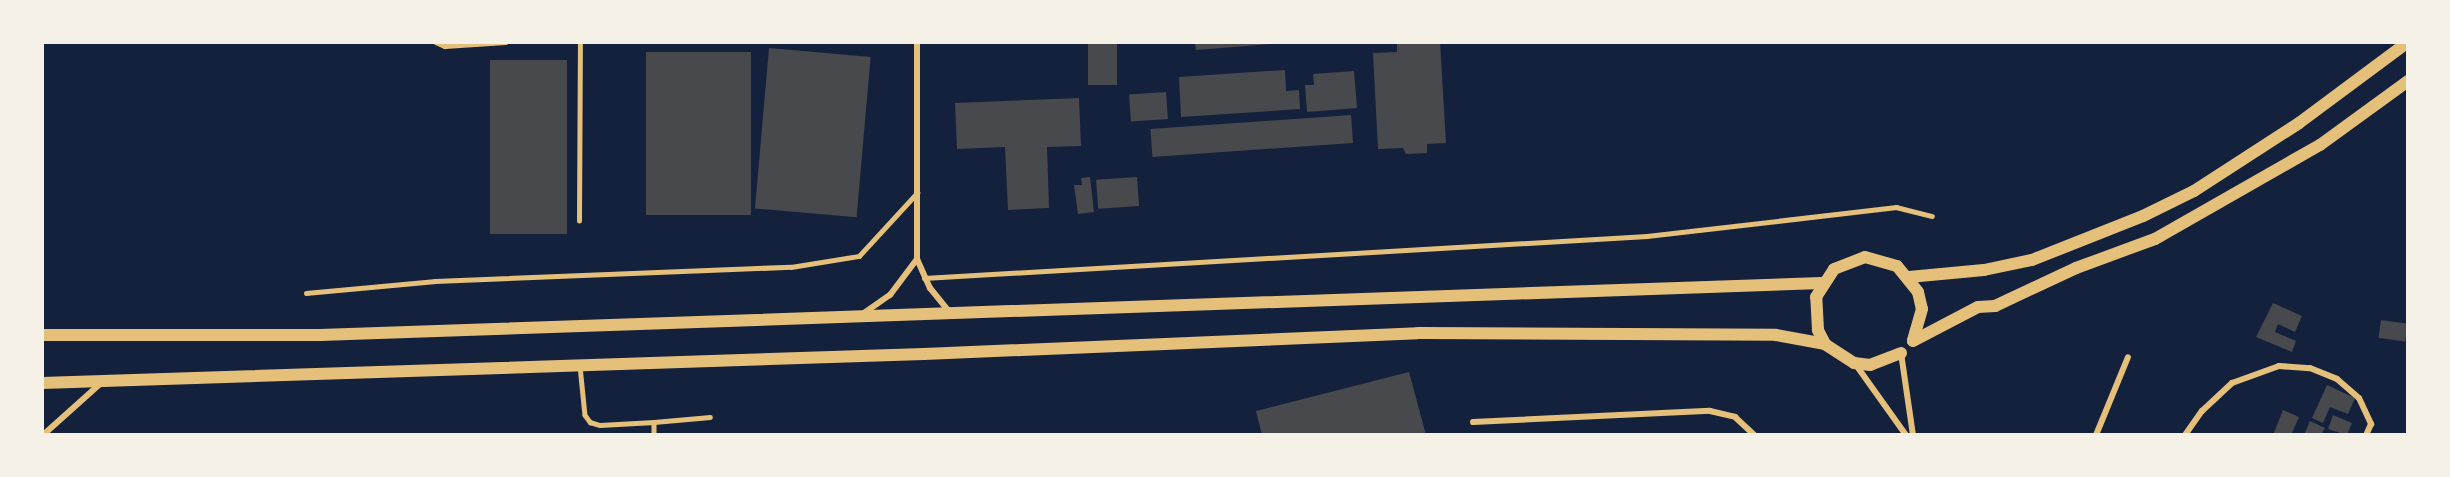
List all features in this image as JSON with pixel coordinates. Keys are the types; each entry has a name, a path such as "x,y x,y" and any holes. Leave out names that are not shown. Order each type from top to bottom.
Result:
{"main road":[{"path":"1909,277 1984,270 2032,260 2143,216 2194,191 2299,123 2408,42"},
{"path":"1826,344 1815,314 1822,283 1834,269 1865,257 1897,266 1909,277 1922,309 1913,341 1978,307 1995,306 2076,268 2155,239 2245,191 2320,145 2408,81"},
{"path":"42,335 320,335 1822,283"},
{"path":"42,383 580,366 1418,333 1776,335 1826,344 1854,363 1870,365 1901,353"}],"street":[{"path":"436,42 445,46 506,42"},
{"path":"917,42 917,259 924,278 951,314"},
{"path":"857,317 890,295 917,259"},
{"path":"1901,353 1913,435"},
{"path":"2096,435 2128,357"},
{"path":"1854,363 1906,435"},
{"path":"2185,435 2202,411 2232,383 2279,366 2310,368 2337,379 2359,398 2371,424 2366,435"},
{"path":"43,435 104,381"},
{"path":"1473,422 1710,411 1735,417 1754,435"}],"lane":[{"path":"579,221 580,42"},
{"path":"306,293 435,281 791,267 848,258 859,256 917,193"},
{"path":"924,278 1647,236 1896,207 1932,216"},
{"path":"580,366 585,415 590,422 600,425 710,417"},
{"path":"654,422 654,435"}],"building":[{"path":"1088,42 1117,42 1117,85 1088,85"},
{"path":"1195,42 1271,42 1271,44 1196,50"},
{"path":"1397,42 1440,42 1446,143 1427,144 1427,153 1406,154 1403,148 1378,149 1373,53 1397,52"},
{"path":"769,48 871,57 857,217 755,208"},
{"path":"646,52 751,52 751,215 646,215"},
{"path":"490,60 567,60 567,234 490,234"},
{"path":"1285,70 1286,91 1299,90 1300,109 1181,117 1179,77"},
{"path":"1354,71 1357,108 1307,112 1305,85 1314,85 1313,74"},
{"path":"1166,92 1168,119 1131,122 1129,95"},
{"path":"1079,98 1081,146 1047,147 1049,208 1008,210 1005,147 957,149 955,103"},
{"path":"1351,115 1353,143 1152,157 1150,129"},
{"path":"1090,177 1094,212 1078,214 1074,185 1082,185 1081,178"},
{"path":"1137,177 1139,206 1098,209 1096,180"},
{"path":"2273,303 2302,316 2295,332 2278,324 2275,332 2296,341 2292,352 2256,337"},
{"path":"2381,320 2408,324 2405,342 2378,338"},
{"path":"1409,372 1426,435 1262,435 1256,411"},
{"path":"2327,385 2355,398 2348,414 2330,407 2323,423 2312,418"},
{"path":"2283,410 2299,417 2291,435 2273,435"},
{"path":"2333,415 2352,423 2347,435 2328,429"},
{"path":"2310,421 2325,428 2321,435 2304,435"}]}
